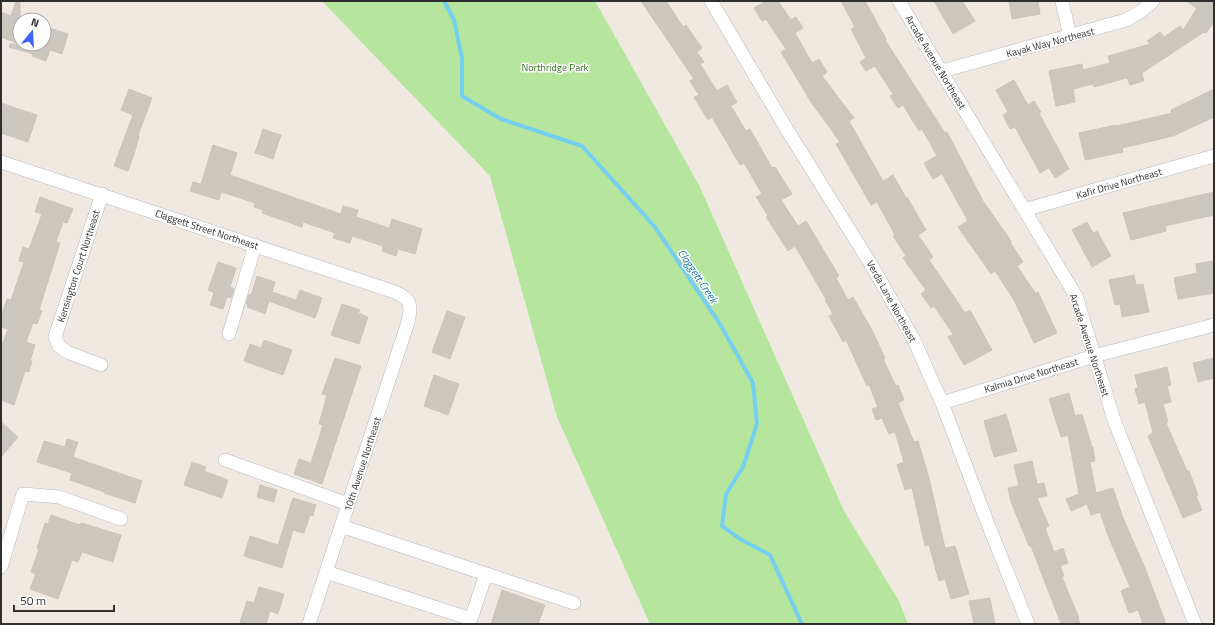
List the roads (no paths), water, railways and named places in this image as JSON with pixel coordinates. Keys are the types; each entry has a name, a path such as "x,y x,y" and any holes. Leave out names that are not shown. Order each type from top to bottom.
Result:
{"street":[{"name":"Verda Lane Northeast","path":"711,1 786,128 894,303 914,340 942,402 986,519 1028,624"},
{"name":"Arcade Avenue Northeast","path":"899,1 1076,296 1114,420 1195,624"},
{"path":"1062,1 1070,36"},
{"name":"Kayak Way Northeast","path":"942,72 1126,20 1140,12 1153,1"},
{"name":"Kafir Drive Northeast","path":"1024,210 1214,156"},
{"name":"Claggett Street Northeast","path":"1,162 102,194 395,292 404,296 410,303"},
{"name":"Kensington Court Northeast","path":"101,364 67,352 59,346 55,337 102,194"},
{"path":"229,334 255,245"},
{"name":"10th Avenue Northeast","path":"311,624 326,572 408,322 410,303"},
{"name":"Kalmia Drive Northeast","path":"942,402 1094,356 1214,325"},
{"path":"225,460 348,504"},
{"path":"1,567 23,494 59,497 121,519"},
{"path":"341,526 574,603"},
{"path":"326,572 471,619 486,574"}],"waterway":[{"name":"Claggett Creek","path":"444,1 454,20 462,58 462,96 501,119 582,146 655,227 720,324 753,383 757,424 743,467 726,494 722,526 740,539 770,555 802,624"}],"park label":[{"name":"Northridge Park","path":"555,67"}]}
